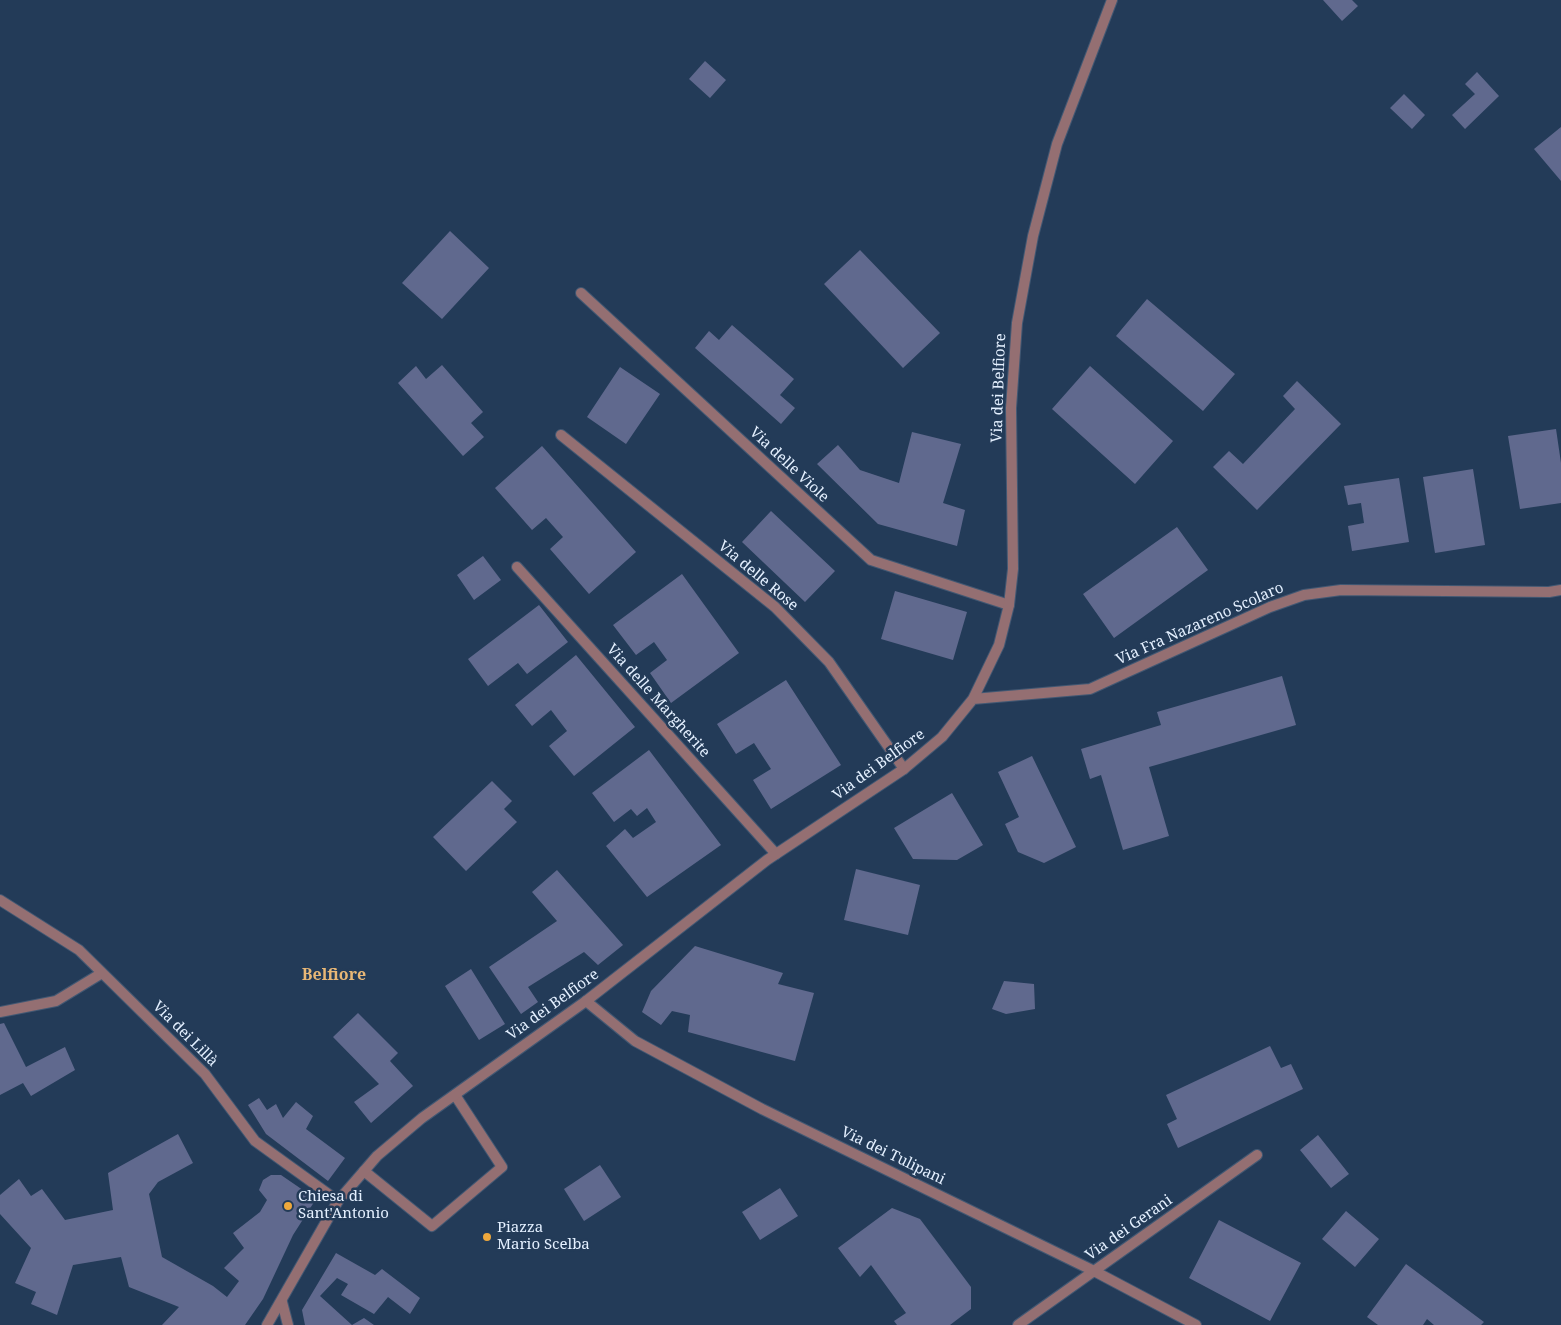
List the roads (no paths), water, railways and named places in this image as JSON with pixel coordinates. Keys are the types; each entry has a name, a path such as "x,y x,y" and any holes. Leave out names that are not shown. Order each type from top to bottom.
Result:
{"street":[{"name":"Via dei Belfiore","path":"268,1325 338,1201 377,1156 422,1118 586,1001 776,854 904,768 942,737 974,699 999,645 1009,605 1013,568 1011,408 1017,323 1033,236 1057,144 1112,0"},
{"name":"Via delle Viole","path":"581,293 870,560 1009,605"},
{"name":"Via delle Rose","path":"561,434 775,607 828,662 904,768"},
{"name":"Via delle Margherite","path":"517,567 776,854"},
{"name":"Via Fra Nazareno Scolaro","path":"974,699 1090,689 1270,607 1304,595 1341,590 1549,592 1561,590"},
{"name":"Via dei Lillà","path":"0,900 79,950 205,1074 255,1141 338,1201"},
{"path":"0,1012 56,1001 102,973"},
{"name":"Via dei Tulipani","path":"586,1001 634,1041 762,1108 1094,1271 1196,1325"},
{"path":"364,1171 432,1226 440,1220 502,1167 455,1095"},
{"name":"Via dei Gerani","path":"1018,1325 1258,1156"},
{"path":"282,1302 288,1325"}],"place":[{"name":"Chiesa di Sant'Antonio","path":"288,1206"},
{"name":"Piazza Mario Scelba","path":"487,1237"}],"district":[{"name":"Belfiore","path":"334,975"}]}
